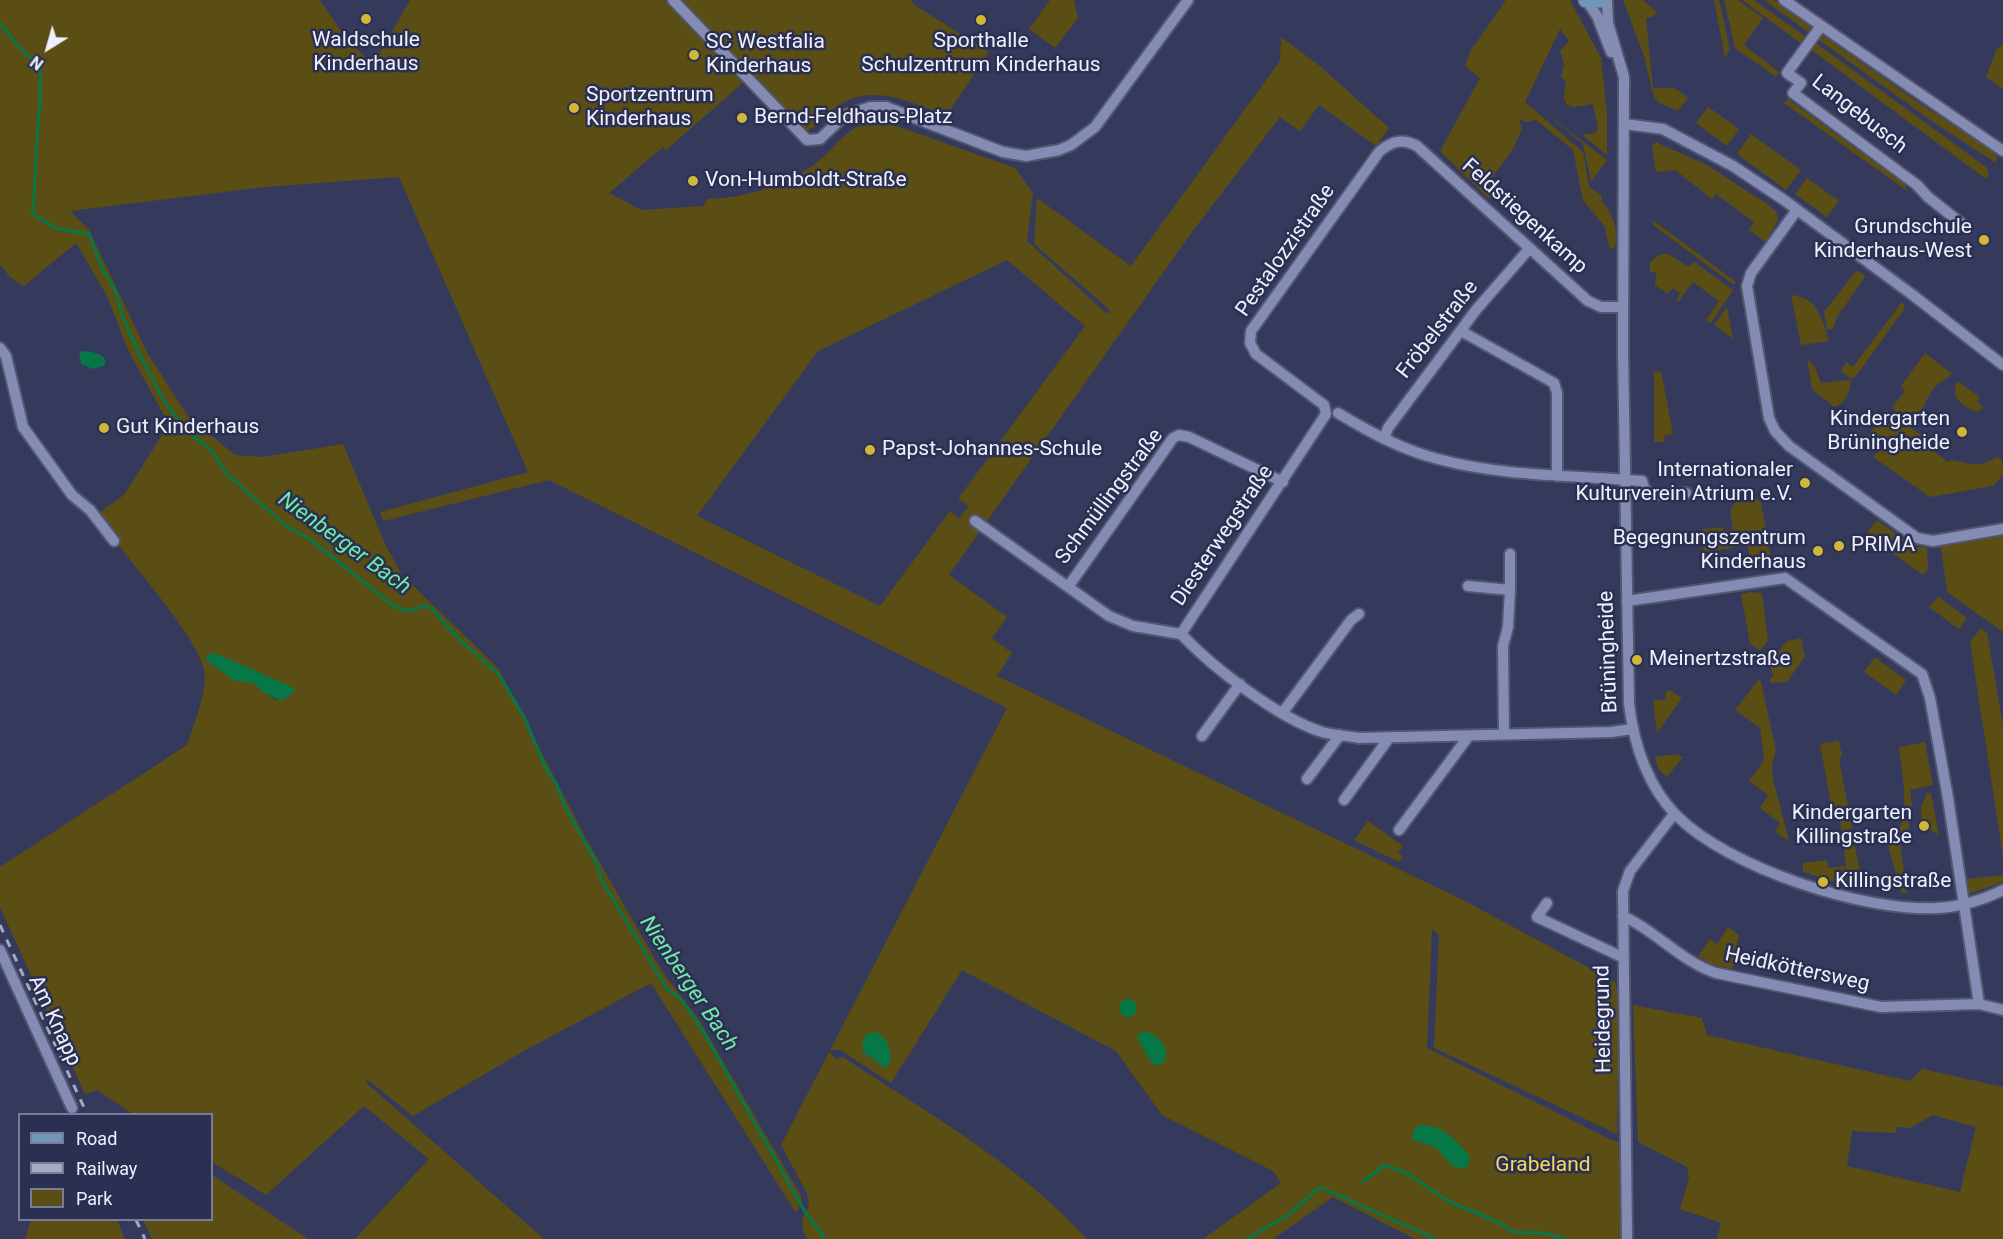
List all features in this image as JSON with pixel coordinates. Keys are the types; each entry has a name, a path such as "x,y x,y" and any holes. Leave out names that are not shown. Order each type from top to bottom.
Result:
{"street":[{"path":"673,0 803,137 811,141 820,139 845,115 872,107 886,107 1003,152 1026,156 1059,150 1071,145 1095,127 1188,0"},
{"path":"1602,0 1587,0 1608,43 1622,87"},
{"path":"1607,0 1608,23 1624,77 1622,87"},
{"path":"1784,0 2003,151"},
{"name":"Langebusch","path":"1821,26 1787,73 1801,83 1793,93 1917,185 1928,197 1962,224"},
{"name":"Brüningheide","path":"1622,87 1628,671 1632,729 1646,771 1674,814 1704,839 1778,875 1892,906 1936,909 1964,904 2003,891"},
{"path":"1624,124 1663,129 1733,166 1797,210 1976,342 2003,365"},
{"name":"Feldstiegenkamp","path":"1406,140 1417,146 1588,301 1601,307 1623,307"},
{"name":"Pestalozzistraße","path":"1327,410 1315,397 1256,354 1251,347 1250,336 1379,152 1391,143 1406,140"},
{"path":"1797,210 1747,283 1766,403 1775,431 1790,446 1917,538 1933,541 2003,529"},
{"name":"Fröbelstraße","path":"1384,439 1388,428 1461,331 1529,249"},
{"path":"1461,331 1554,383 1557,393 1557,476"},
{"path":"0,348 6,356 23,427 72,495 90,510 114,541"},
{"name":"Diesterwegstraße","path":"975,520 1119,621 1181,634 1324,421 1327,410"},
{"path":"1338,413 1384,439 1440,460 1491,469 1557,476 1625,478 1642,481 1645,490 1653,495 1686,494"},
{"name":"Schmüllingstraße","path":"1068,586 1173,438 1179,435 1189,436 1283,482"},
{"path":"1504,734 1503,646 1508,627 1510,554"},
{"path":"1627,601 1785,578 1799,585 1922,674 1930,698 1979,1004"},
{"path":"1468,586 1510,590"},
{"path":"1283,712 1351,620 1359,614"},
{"path":"1181,634 1196,650 1240,684 1283,712 1322,732 1359,738 1389,738 1611,732 1632,729"},
{"path":"1202,736 1240,684"},
{"path":"1308,779 1340,735"},
{"path":"1399,830 1468,737"},
{"path":"1344,800 1389,738"},
{"name":"Heidegrund","path":"1627,1239 1623,891 1630,872 1674,814"},
{"path":"1547,903 1537,916 1622,957"},
{"name":"Heidköttersweg","path":"1623,916 1643,925 1696,963 1716,973 1881,1007 1979,1004 2003,1010"},
{"name":"Am Knapp","path":"0,950 72,1108"}],"green space":[{"name":"Grabeland","path":"0,0 320,0 346,38 373,65 410,0 910,0 989,52 946,116 889,96 861,96 833,109 805,132 751,76 666,150 663,147 609,193 641,210 704,206 707,199 748,194 788,180 812,166 856,127 879,123 894,125 1015,168 1033,193 1027,241 1107,314 1110,310 1034,244 1037,198 1131,266 1280,61 1281,37 1320,66 1389,128 1376,146 1319,105 1300,131 1280,117 1189,236 949,575 1007,617 992,638 1012,653 997,676 1465,901 1615,982 1619,998 1617,1134 1434,1048 1439,935 1432,929 1427,1048 1609,1139 1629,1146 1632,1239 1415,1239 1333,1197 1273,1239 1203,1239 1281,1183 1273,1171 1162,1115 1116,1051 962,970 891,1083 840,1050 830,1050 1007,708 549,480 383,521 380,512 528,472 399,177 265,187 70,211 89,230 148,354 187,415 235,455 263,457 343,444 385,544 402,575 498,668 585,837 663,973 698,1018 801,1196 802,1202 796,1213 651,983 531,1047 413,1116 368,1080 365,1082 544,1239 355,1239 429,1159 364,1106 266,1195 213,1163 213,1113 132,1113 97,1090 85,1094 0,907 0,867 187,745 201,703 205,678 203,665 195,648 170,610 118,544 110,541 90,519 124,495 169,424 129,352 107,296 76,243 24,286 10,277 0,265","holes":["1007,260 1085,326 958,499 969,506 959,518 950,511 880,606 697,516 818,351","230,660 263,675 290,697 277,700 264,693"]},
{"path":"1050,0 1074,0 1078,18 1055,48 1029,29"},
{"path":"1506,0 1570,0 1601,58 1607,112 1607,155 1582,135 1595,133 1598,129 1593,104 1575,107 1567,105 1564,99 1566,81 1561,77 1564,64 1560,51 1569,41 1560,29 1525,102 1583,152 1589,186 1602,196 1601,201 1609,211 1614,223 1616,244 1614,250 1609,246 1605,227 1583,200 1573,150 1536,120 1527,122 1519,119 1522,129 1512,151 1486,185 1495,193 1489,199 1440,151 1480,78 1465,66 1471,50"},
{"path":"1623,0 1643,0 1657,12 1654,16 1646,18 1653,88 1675,88 1688,98 1678,111 1659,103 1654,97 1644,56"},
{"path":"1714,0 1719,0 1730,50 1725,58"},
{"path":"1724,0 1738,0 1763,18 1744,45 1779,72 1776,77 1735,48"},
{"path":"1742,0 1754,0 1806,37 1802,44"},
{"path":"1764,0 1774,0 1815,29 1811,34"},
{"path":"1821,34 1919,103 1993,151 1997,157 1996,163 1933,122 1818,39"},
{"path":"1816,43 1986,167 1989,173 1986,179 1810,49"},
{"path":"2003,44 2003,89 1986,77 1996,50"},
{"path":"1788,99 1905,184 1907,191 1784,103"},
{"path":"1708,107 1739,129 1727,146 1696,123"},
{"path":"1543,111 1607,160 1591,182 1583,144"},
{"path":"1751,134 1801,170 1786,190 1737,154"},
{"path":"1656,142 1707,165 1770,206 1777,213 1778,220 1766,242 1749,230 1754,222 1716,194 1712,199 1675,170 1656,172 1652,145"},
{"path":"1807,178 1839,201 1827,217 1795,194"},
{"path":"1653,220 1736,282 1734,285 1653,225"},
{"path":"1661,254 1668,254 1689,267 1694,262 1733,290 1711,323 1706,320 1719,301 1693,282 1678,302 1676,300 1680,294 1673,288 1668,294 1655,285 1656,272 1650,272 1650,262"},
{"path":"1856,271 1861,272 1865,277 1837,317 1833,329 1827,330 1824,312"},
{"path":"1791,295 1807,300 1818,310 1829,341 1801,345"},
{"path":"1902,302 1905,306 1903,311 1856,376 1851,379 1841,371 1846,362 1853,367"},
{"path":"1727,307 1733,339 1714,325"},
{"path":"1925,353 1952,374 1934,389 1916,426 1892,408 1905,390 1901,386"},
{"path":"1807,359 1815,367 1821,383 1850,380 1849,393 1841,403 1834,407 1812,389"},
{"path":"1661,371 1673,434 1664,436 1665,442 1654,442 1654,372"},
{"path":"1957,381 1980,397 1977,402 1984,407 1978,412 1959,401 1955,392"},
{"path":"1887,410 1922,436 1914,442 1903,442 1890,437 1879,442 1870,451 1862,444"},
{"path":"1889,441 1917,452 1924,444 1948,462 1952,460 1980,464 1997,457 2002,460 2003,475 1993,486 1930,497 1873,457"},
{"path":"1744,489 1761,502 1771,558 1764,559 1765,566 1751,568 1748,545 1701,553 1707,542 1702,529 1723,527 1724,531 1733,529 1730,510"},
{"path":"1877,520 1914,547 1927,547 1928,569 1923,575 1866,534"},
{"path":"2003,535 2003,632 1947,592 1940,542"},
{"path":"1762,593 1768,640 1760,651 1750,643 1741,594"},
{"path":"1938,596 1967,618 1959,629 1929,607"},
{"path":"1981,628 1987,633 2003,726 2003,856 1970,642"},
{"path":"1801,638 1803,648 1783,676 1803,649 1805,656 1787,682 1770,683 1770,678 1773,677 1770,663 1787,641"},
{"path":"1875,657 1906,680 1896,695 1864,672"},
{"path":"1760,678 1776,750 1772,765 1773,779 1789,841 1775,832 1780,823 1760,808 1768,795 1749,781 1764,760 1760,728 1735,710"},
{"path":"1670,690 1682,698 1657,733 1653,700 1665,700 1666,691"},
{"path":"1839,741 1842,756 1839,758 1862,884 1858,889 1803,872 1803,863 1827,860 1828,868 1846,866 1839,813 1833,814 1820,744"},
{"path":"1925,742 1933,785 1910,790 1913,812 1907,813 1911,840 1900,842 1907,894 1901,892 1888,845 1896,836 1904,812 1904,786 1899,747"},
{"path":"1677,754 1683,757 1667,777 1658,768 1655,757"},
{"path":"1927,793 1931,793 1939,836 1922,823 1921,807"},
{"path":"1368,821 1403,846 1398,853 1403,857 1399,862 1354,840"},
{"path":"2003,875 2003,882 1968,894 1966,879"},
{"path":"1728,927 1739,935 1732,969 1711,964 1698,956 1710,939 1717,944"},
{"path":"1633,1005 1702,1018 1707,1035 1910,1081 1922,1069 2003,1087 2003,1239 1717,1239 1721,1223 1680,1209 1689,1178 1687,1167 1638,1142","holes":["1933,1115 1976,1127 1960,1192 1847,1166 1852,1131 1895,1133 1897,1127 1910,1128"]},
{"path":"830,1051 835,1059 843,1057 1002,1163 1060,1212 1087,1239 808,1239 803,1231 802,1218 809,1207 807,1193 781,1145"},
{"path":"213,1176 308,1239 152,1239 143,1221 213,1221"},
{"path":"31,1221 117,1221 125,1239 25,1239"}],"shaded area":[{"path":"83,351 100,355 105,359 105,365 93,369 81,364 79,353"},
{"path":"210,653 294,688 294,692 282,701 264,693 255,684 233,680 205,659"},
{"path":"1124,999 1132,999 1137,1004 1135,1015 1124,1017 1119,1012 1119,1004"},
{"path":"1143,1031 1154,1035 1163,1044 1166,1054 1161,1065 1152,1064 1137,1038"},
{"path":"877,1032 888,1043 891,1061 885,1068 863,1052 863,1039 868,1033"},
{"path":"1421,1125 1436,1128 1455,1139 1470,1157 1468,1166 1462,1169 1452,1166 1436,1148 1412,1139 1414,1128"}],"waterway":[{"name":"Nienberger Bach","path":"0,23 17,45 39,65 40,93 32,213 55,228 89,234 103,270 116,292 122,316 164,401 186,430 212,451 226,473 286,526 310,539 395,607 410,611 423,606 431,608 458,638 500,676 525,719 547,771 557,785 564,805 597,864 602,881 667,989 681,999 703,1031 804,1210 825,1239"},
{"path":"1363,1182 1384,1165 1406,1173 1450,1202 1498,1222 1513,1232 1543,1233 1565,1239"},
{"name":"Nienberger Bach","path":"1247,1239 1288,1215 1320,1187 1436,1239"}],"railway":[{"path":"0,925 87,1113"},
{"path":"136,1221 145,1239"}],"place":[{"name":"Waldschule Kinderhaus","path":"366,19"},
{"name":"Sporthalle Schulzentrum Kinderhaus","path":"981,20"},
{"name":"SC Westfalia Kinderhaus","path":"694,55"},
{"name":"Sportzentrum Kinderhaus","path":"574,108"},
{"name":"Bernd-Feldhaus-Platz","path":"742,118"},
{"name":"Von-Humboldt-Straße","path":"693,181"},
{"name":"Grundschule Kinderhaus-West","path":"1984,240"},
{"name":"Gut Kinderhaus","path":"104,428"},
{"name":"Kindergarten Brüningheide","path":"1962,432"},
{"name":"Papst-Johannes-Schule","path":"870,450"},
{"name":"Internationaler Kulturverein Atrium e.V.","path":"1805,483"},
{"name":"PRIMA","path":"1839,546"},
{"name":"Begegnungszentrum Kinderhaus","path":"1818,551"},
{"name":"Meinertzstraße","path":"1637,660"},
{"name":"Kindergarten Killingstraße","path":"1924,826"},
{"name":"Killingstraße","path":"1823,882"}]}
